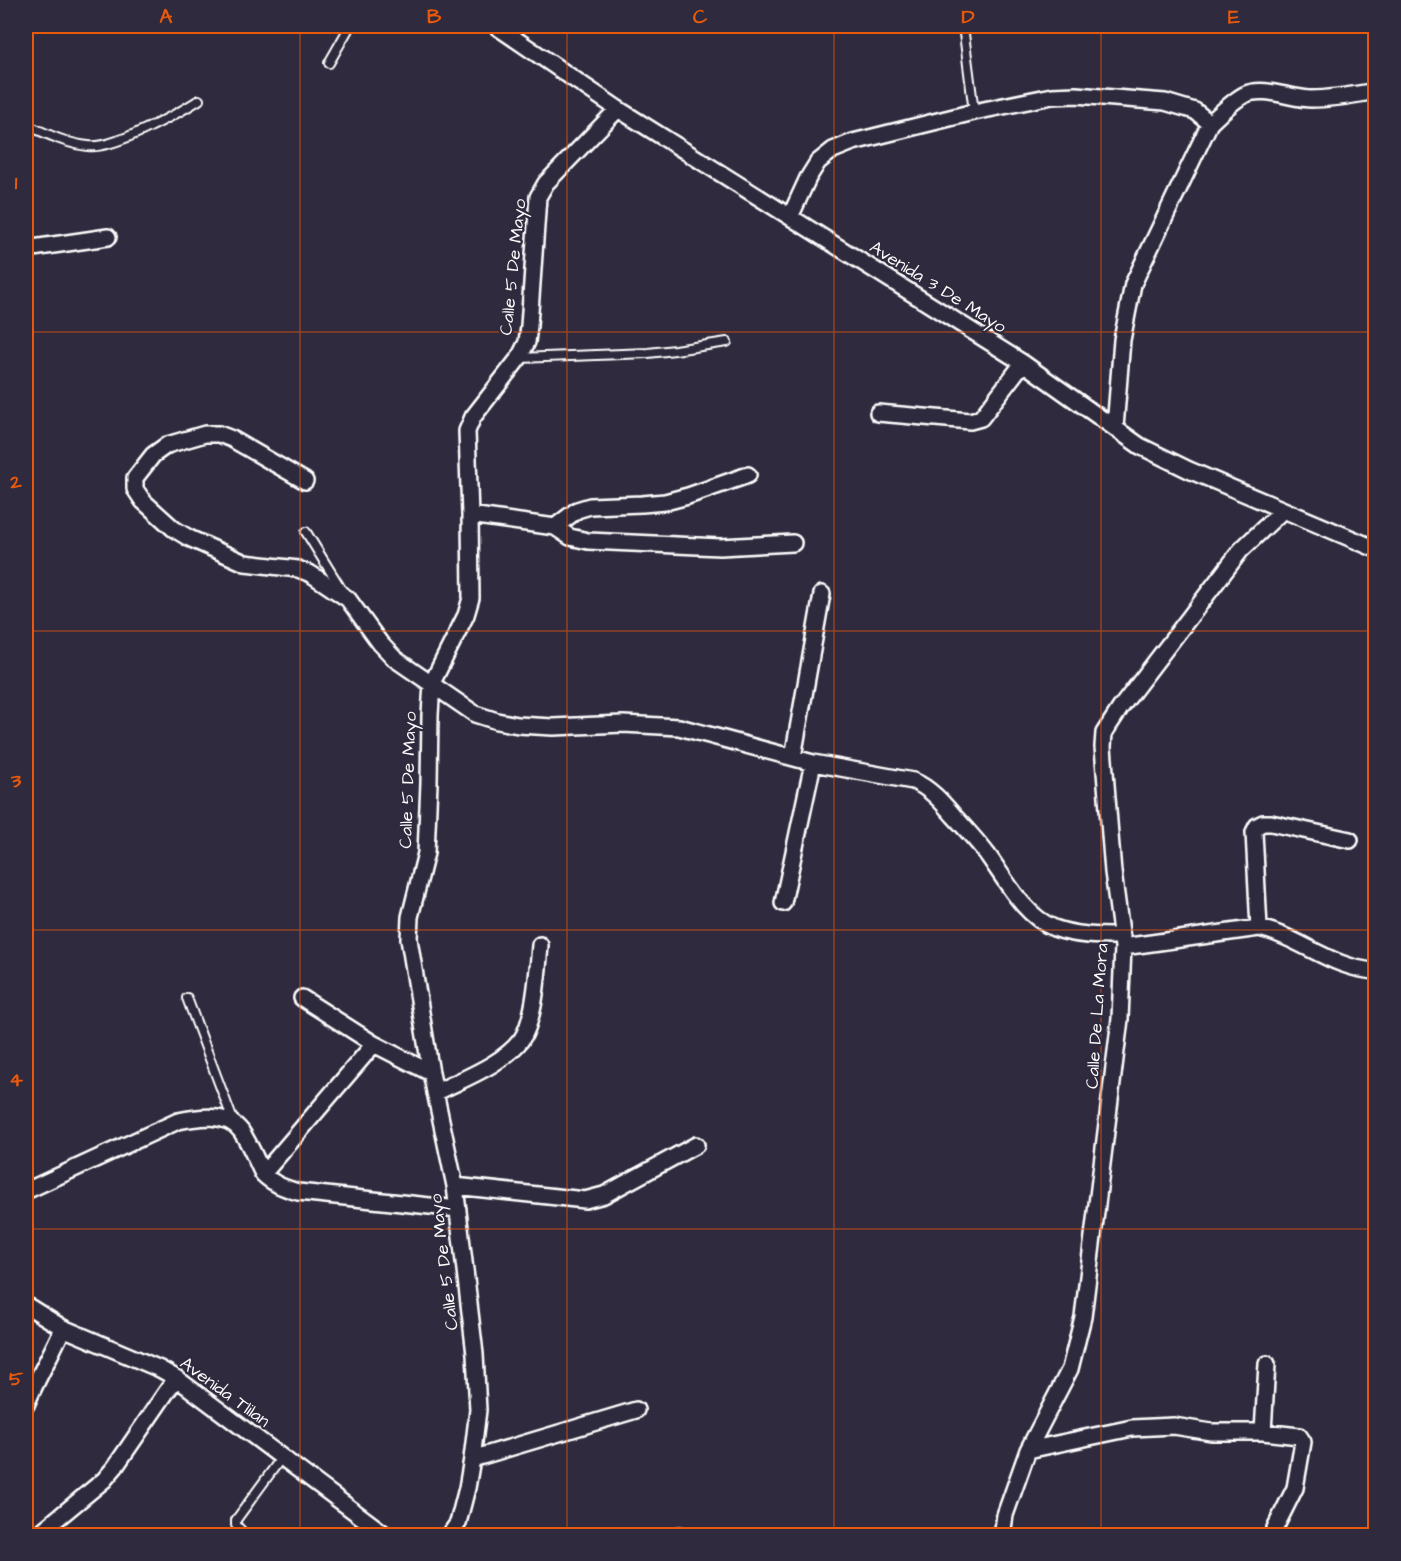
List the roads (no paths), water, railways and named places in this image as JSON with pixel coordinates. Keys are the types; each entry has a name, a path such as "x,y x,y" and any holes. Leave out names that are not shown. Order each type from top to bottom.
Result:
{"street":[{"name":"Avenida 3 De Mayo","path":"496,26 618,109 1023,363 1140,446 1282,511 1376,549"},
{"path":"1115,428 1122,340 1133,284 1210,123 1231,104 1248,93 1266,92 1309,99 1347,97 1376,91"},
{"path":"790,217 818,162 833,150 853,142 974,112 1052,96 1076,95 1165,102 1195,111 1210,123"},
{"name":"Calle 5 De Mayo","path":"448,1536 458,1522 467,1488 478,1410 475,1354 455,1186 431,1073 409,939 410,917 426,853 432,683 466,615 471,598 467,431 473,417 519,358 527,342 538,198 546,183 618,109"},
{"path":"26,249 108,237"},
{"path":"878,413 970,422 981,418 1023,363"},
{"path":"305,481 232,439 219,434 205,434 167,446 153,455 135,478 135,489 143,501 174,529 189,538 245,562 298,569 311,574 348,599 380,643 395,659 475,714 518,725 553,727 624,724 679,727 813,763 902,778 922,784 936,796 986,852 1031,913 1054,928 1123,942 1259,928 1274,931 1346,966 1376,971"},
{"path":"555,526 577,510 590,506 665,502 748,476"},
{"name":"Calle De La Mora","path":"1002,1536 1005,1515 1028,1450 1070,1369 1083,1317 1120,1019 1123,942 1113,873 1102,747 1104,733 1121,707 1241,550 1282,511"},
{"path":"470,515 555,526 570,537 588,541 720,547 793,543"},
{"path":"793,757 822,594"},
{"path":"783,903 813,763"},
{"path":"1259,928 1254,832 1257,826 1271,823 1350,840"},
{"path":"435,1093 481,1071 507,1054 522,1039 530,1016 536,986 540,945"},
{"path":"302,998 374,1044 431,1073"},
{"path":"263,1174 374,1044"},
{"path":"26,1191 178,1121 212,1118 225,1120 235,1125 263,1174 270,1182 282,1187 298,1192 458,1209"},
{"path":"455,1186 585,1200 604,1195 696,1145"},
{"name":"Avenida Tlilan","path":"26,1305 63,1328 176,1378 387,1536"},
{"path":"26,1405 32,1374 45,1368 63,1328"},
{"path":"1263,1432 1267,1364"},
{"path":"36,1536 104,1480 176,1378"},
{"path":"472,1459 636,1410"},
{"path":"1028,1450 1132,1428 1174,1426 1211,1432 1263,1432 1299,1436 1303,1442 1295,1488 1275,1528"}],"lane":[{"path":"329,63 350,26"},
{"path":"963,26 974,112"},
{"path":"26,125 66,142 90,147 114,142 164,121 199,100"},
{"path":"519,358 657,352 727,342"},
{"path":"306,532 348,599"},
{"path":"187,998 235,1125"},
{"path":"246,1536 236,1525 236,1520 282,1457"}]}
